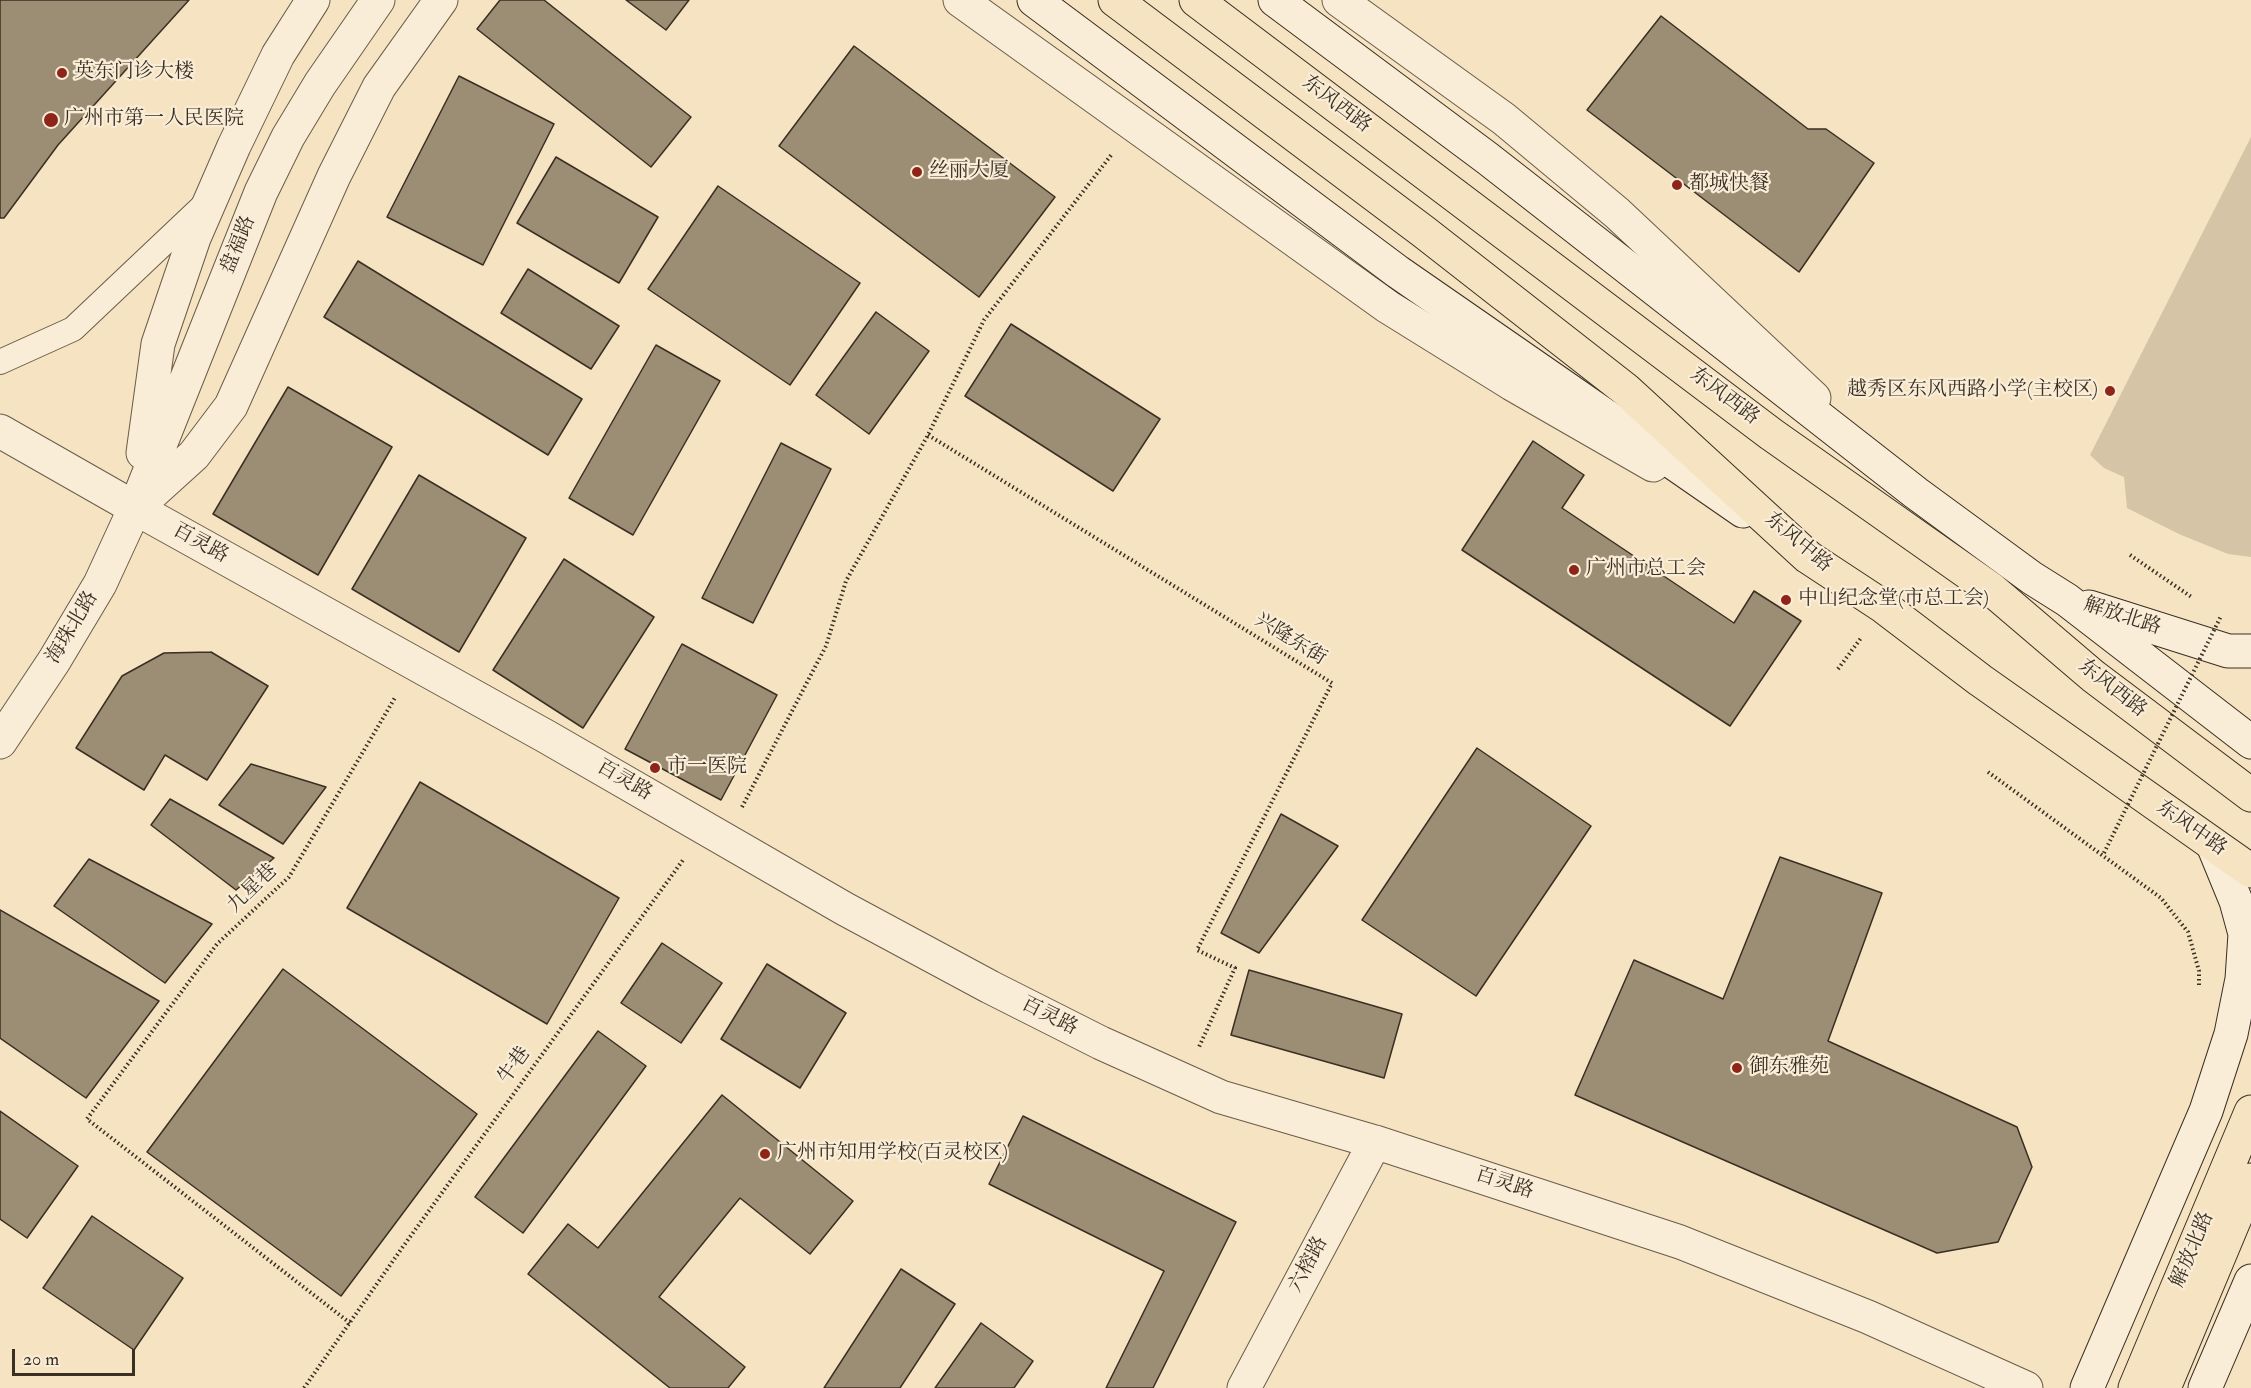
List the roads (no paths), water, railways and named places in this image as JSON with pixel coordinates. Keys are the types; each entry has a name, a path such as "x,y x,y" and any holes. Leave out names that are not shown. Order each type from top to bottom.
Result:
{"main road":[{"name":"东风中路","path":"1115,0 1424,232 1625,389 1808,557 1884,607 1980,680 2251,871"},
{"name":"东风西路","path":"1196,0 1771,434 1991,589 2094,676 2251,795"},
{"name":"解放北路","path":"2135,1388 2251,1112"},
{"name":"解放北路","path":"2164,1388 2251,1180"}],"street":[{"path":"135,508 158,344 194,238 278,55 313,0"},
{"name":"盘福路","path":"135,508 261,192 320,84 378,0"},
{"path":"135,508 194,455 231,406 334,176 379,87 441,0"},
{"path":"960,0 1388,307 1451,348 1808,557"},
{"path":"1034,0 1398,272 1808,557"},
{"path":"1275,0 1487,158 1916,494 2032,578 2067,600 2251,742"},
{"path":"1339,0 1504,119 1617,213 1916,494"},
{"name":"百灵路","path":"0,431 990,987 1183,1080 1221,1096 1375,1142 1680,1242 1868,1317 2026,1388"},
{"name":"海珠北路","path":"0,742 54,661 100,584 135,508"},
{"name":"解放北路","path":"1991,589 2067,600 2228,651 2251,651"},
{"path":"2213,845 2251,906"},
{"path":"2087,1388 2206,1111 2231,1034 2242,979 2245,934 2236,901 2213,845"},
{"name":"六榕路","path":"1244,1388 1375,1142"},
{"path":"2205,1388 2251,1281"}],"lane":[{"path":"0,362 73,329 212,198"}],"place":[{"name":"英东门诊大楼","path":"62,73"},
{"name":"广州市第一人民医院","path":"51,120"},
{"name":"丝丽大厦","path":"917,172"},
{"name":"都城快餐","path":"1677,185"},
{"name":"越秀区东风西路小学(主校区)","path":"2110,391"},
{"name":"广州市总工会","path":"1574,570"},
{"name":"中山纪念堂(市总工会)","path":"1786,600"},
{"name":"市一医院","path":"655,768"},
{"name":"御东雅苑","path":"1737,1068"},
{"name":"广州市知用学校(百灵校区)","path":"765,1154"}]}
